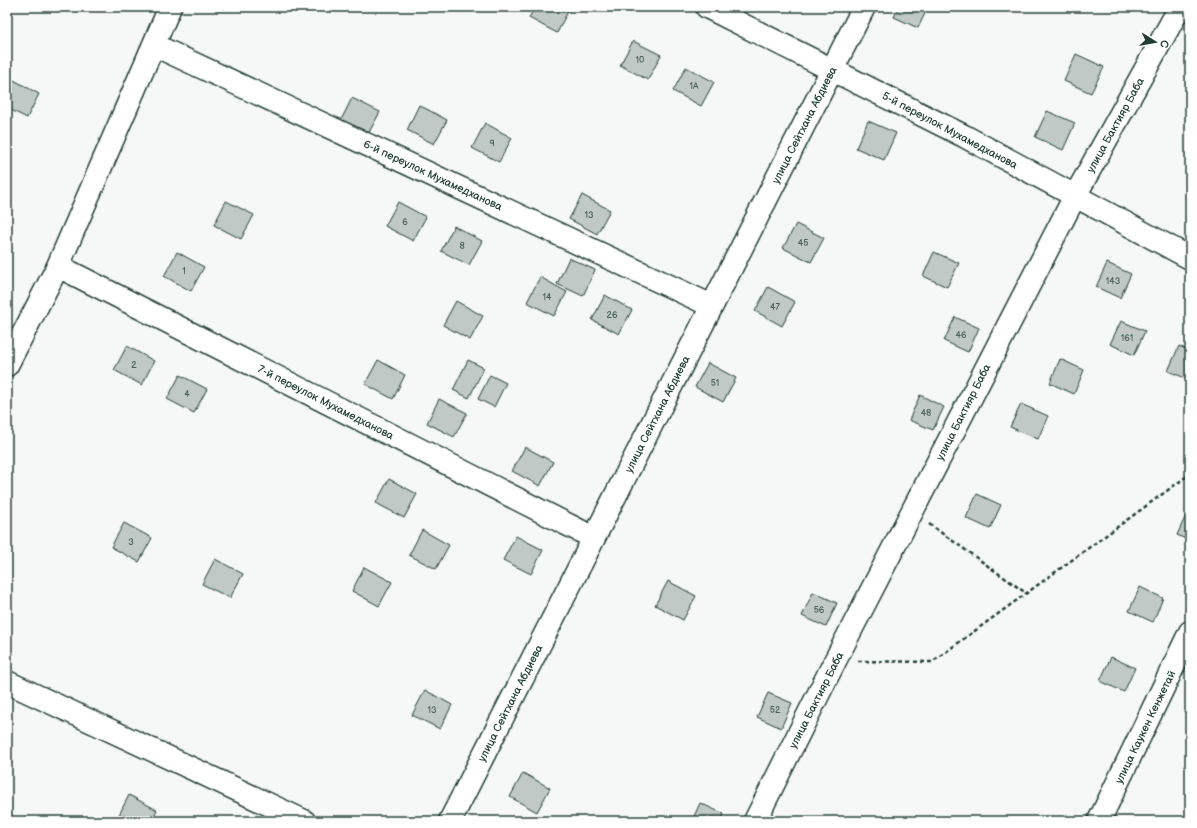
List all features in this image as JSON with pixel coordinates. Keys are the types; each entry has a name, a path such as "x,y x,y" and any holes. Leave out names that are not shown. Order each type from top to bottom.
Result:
{"street":[{"path":"7,365 58,266 170,7"},
{"name":"5-й переулок Мухамедханова","path":"706,7 964,136 1190,258"},
{"name":"улица Сейтхана Абдиева","path":"450,821 864,7"},
{"name":"улица Бактияр Баба","path":"755,821 835,661 1075,196 1180,7"},
{"name":"6-й переулок Мухамедханова","path":"154,45 712,306"},
{"name":"7-й переулок Мухамедханова","path":"58,266 594,538"},
{"name":"улица Каукен Кенжетай","path":"1099,821 1190,632"},
{"path":"7,682 304,821"}],"path":[{"path":"835,661 932,662 1190,474"},
{"path":"912,511 1026,593"}],"building":[{"path":"535,7 567,7 569,9 557,33 529,18"},
{"path":"899,7 928,7 918,28 894,17"},
{"path":"633,41 661,55 648,80 620,65"},
{"path":"1076,54 1104,67 1091,93 1064,81"},
{"path":"686,67 714,82 701,106 673,91"},
{"path":"12,79 39,94 27,118 7,108 7,89"},
{"path":"352,98 380,112 367,136 340,122"},
{"path":"419,105 447,120 434,144 407,130"},
{"path":"1047,111 1075,123 1063,150 1035,137"},
{"path":"868,121 896,133 884,160 856,148"},
{"path":"485,123 512,138 499,162 472,148"},
{"path":"582,195 610,210 597,234 569,219"},
{"path":"226,201 254,215 241,239 214,225"},
{"path":"398,202 426,217 413,241 385,226"},
{"path":"796,224 824,238 811,262 783,248"},
{"path":"454,226 482,241 469,265 441,251"},
{"path":"177,252 204,267 191,291 164,276"},
{"path":"934,252 959,263 947,287 923,276"},
{"path":"569,258 595,270 583,296 557,284"},
{"path":"1107,263 1131,274 1120,298 1096,287"},
{"path":"540,277 567,292 554,316 527,302"},
{"path":"768,287 795,302 782,326 755,311"},
{"path":"605,295 632,310 619,334 592,320"},
{"path":"456,301 483,316 470,340 443,325"},
{"path":"955,317 979,328 968,352 944,341"},
{"path":"1121,321 1145,331 1134,355 1110,344"},
{"path":"127,346 154,361 142,385 114,370"},
{"path":"1179,346 1190,351 1190,380 1168,371"},
{"path":"1060,359 1084,370 1074,394 1050,383"},
{"path":"378,360 405,375 393,399 365,384"},
{"path":"468,360 484,368 469,398 453,390"},
{"path":"708,363 736,378 723,402 695,387"},
{"path":"180,375 207,389 194,413 167,399"},
{"path":"490,375 506,383 494,407 478,399"},
{"path":"920,395 944,407 933,430 909,420"},
{"path":"439,399 467,413 454,437 427,423"},
{"path":"1021,404 1048,416 1038,439 1010,427"},
{"path":"525,447 553,462 540,486 512,471"},
{"path":"389,479 417,494 404,518 376,503"},
{"path":"977,494 1001,505 990,529 966,518"},
{"path":"1188,511 1190,512 1190,541 1177,535"},
{"path":"124,523 152,538 139,562 111,547"},
{"path":"422,530 449,545 436,569 409,555"},
{"path":"516,536 543,550 531,574 503,560"},
{"path":"215,559 243,574 230,598 202,584"},
{"path":"364,567 392,582 379,606 352,591"},
{"path":"668,581 696,596 683,620 655,605"},
{"path":"1140,587 1163,598 1153,622 1129,611"},
{"path":"813,592 837,603 826,627 802,616"},
{"path":"1111,657 1135,668 1124,692 1100,681"},
{"path":"425,690 452,705 440,729 412,715"},
{"path":"768,693 792,703 781,728 757,717"},
{"path":"523,773 550,788 537,812 510,797"},
{"path":"129,795 157,810 151,821 120,821 117,819"},
{"path":"700,803 724,814 721,821 692,821"}]}
